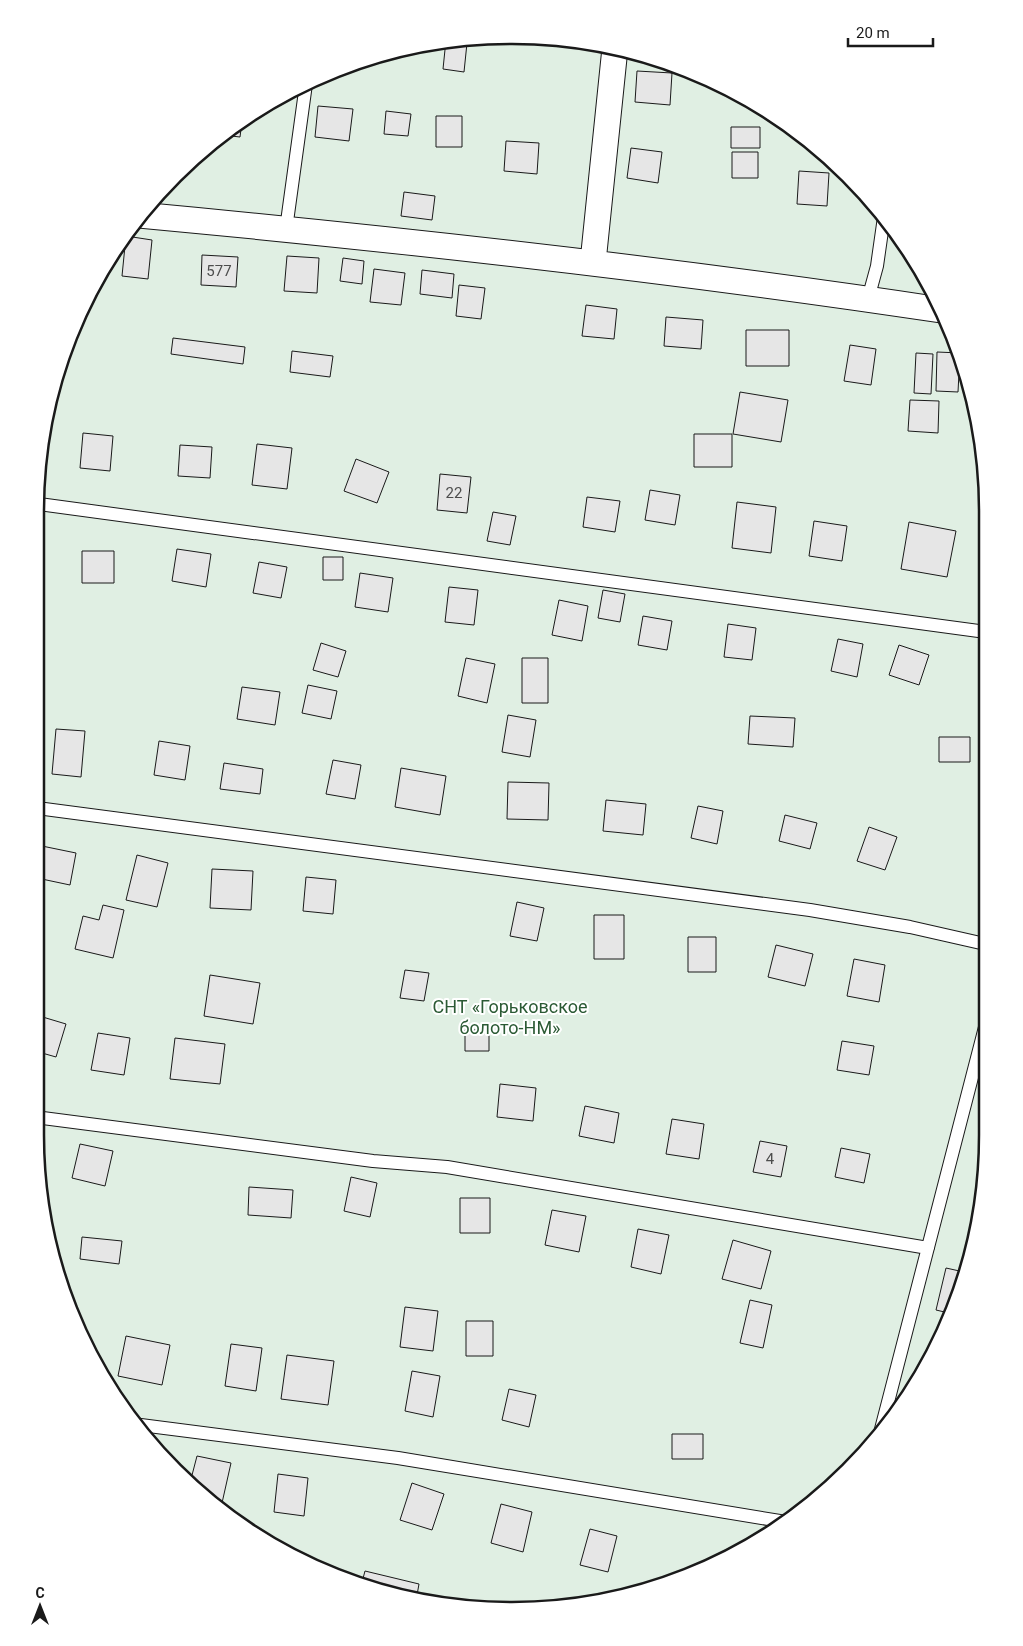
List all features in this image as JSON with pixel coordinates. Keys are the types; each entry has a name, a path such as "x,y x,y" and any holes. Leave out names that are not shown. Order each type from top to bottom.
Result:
{"street":[{"path":"593,262 614,56"},
{"path":"149,216 593,262 933,309"}],"lane":[{"path":"286,229 305,92"},
{"path":"868,299 877,266 883,227"},
{"path":"44,505 979,631"},
{"path":"44,809 810,910 910,926 979,943"},
{"path":"884,1417 979,1050"},
{"path":"44,1118 373,1161 447,1167 928,1248"},
{"path":"146,1426 398,1458 775,1520"}],"green space":[{"name":"СНТ «Горьковское болото-НМ»","path":"481,45 542,45 573,48 633,60 691,79 718,92 745,106 796,140 820,160 863,203 883,227 917,278 944,332 963,390 975,450 978,481 979,1134 975,1196 963,1256 944,1314 917,1368 883,1419 842,1465 796,1506 745,1540 691,1567 662,1577 633,1586 573,1598 512,1602 450,1598 390,1586 332,1567 278,1540 252,1523 203,1486 160,1443 140,1419 106,1368 79,1314 60,1256 53,1226 45,1165 44,512 48,450 60,390 79,332 106,278 140,227 160,203 203,160 227,140 278,106 332,79 361,69 390,60 450,48"}],"building":[{"path":"467,46 464,72 443,69 445,49"},
{"path":"637,71 672,73 670,105 635,102"},
{"path":"318,106 353,109 349,141 315,137"},
{"path":"386,111 411,114 408,136 384,134"},
{"path":"436,116 462,116 462,147 436,147"},
{"path":"731,127 760,127 760,148 731,148"},
{"path":"241,131 240,137 233,136"},
{"path":"506,141 539,143 537,174 504,171"},
{"path":"631,148 662,152 658,183 627,178"},
{"path":"732,152 758,152 758,178 732,178"},
{"path":"799,171 829,173 827,206 797,204"},
{"path":"404,192 435,196 432,220 401,216"},
{"path":"133,237 152,240 148,279 122,276 125,250"},
{"path":"202,255 238,257 236,287 201,285"},
{"path":"287,256 319,258 317,293 284,291"},
{"path":"343,258 364,261 362,284 340,281"},
{"path":"374,269 405,273 401,305 370,302"},
{"path":"422,270 454,274 452,298 420,294"},
{"path":"459,285 485,288 481,319 456,316"},
{"path":"586,305 617,309 614,339 582,336"},
{"path":"666,317 703,320 701,349 664,346"},
{"path":"746,330 789,330 789,366 746,366"},
{"path":"173,338 245,347 243,364 171,354"},
{"path":"850,345 876,349 871,385 844,381"},
{"path":"292,351 333,356 330,377 290,372"},
{"path":"937,352 951,353 959,376 958,392 936,391"},
{"path":"916,353 933,354 931,394 914,393"},
{"path":"740,392 788,400 781,442 733,434"},
{"path":"910,400 939,401 938,433 908,431"},
{"path":"83,433 113,436 110,471 80,468"},
{"path":"694,434 732,434 732,467 694,467"},
{"path":"257,444 292,448 287,489 252,485"},
{"path":"180,445 212,447 210,478 178,476"},
{"path":"356,459 389,472 377,503 344,491"},
{"path":"440,474 471,477 467,513 437,510"},
{"path":"650,490 680,495 675,525 645,520"},
{"path":"587,497 620,501 615,532 583,527"},
{"path":"737,502 776,507 771,553 732,548"},
{"path":"493,512 516,516 510,545 487,541"},
{"path":"814,521 847,526 842,561 809,556"},
{"path":"909,522 956,531 947,577 901,569"},
{"path":"177,549 211,554 206,587 172,581"},
{"path":"82,551 114,551 114,583 82,583"},
{"path":"323,557 343,557 343,580 323,580"},
{"path":"259,562 287,567 281,598 253,593"},
{"path":"360,573 393,578 388,612 355,607"},
{"path":"449,587 478,590 474,625 445,622"},
{"path":"603,590 625,594 620,622 598,618"},
{"path":"559,600 588,606 582,641 552,635"},
{"path":"643,616 672,621 667,650 638,645"},
{"path":"728,624 756,628 752,660 724,657"},
{"path":"838,639 863,644 857,677 831,671"},
{"path":"321,643 346,651 338,677 313,670"},
{"path":"899,645 929,655 919,685 889,675"},
{"path":"466,658 495,664 487,703 458,696"},
{"path":"522,658 548,658 548,703 522,703"},
{"path":"308,685 337,691 331,719 302,713"},
{"path":"242,687 280,692 275,725 237,719"},
{"path":"508,715 536,720 530,757 502,752"},
{"path":"750,716 795,718 793,747 748,744"},
{"path":"56,729 85,731 81,777 52,774"},
{"path":"939,737 970,737 970,762 939,762"},
{"path":"159,741 190,746 185,780 154,775"},
{"path":"333,760 361,765 355,799 326,794"},
{"path":"224,763 263,769 260,794 220,789"},
{"path":"401,768 446,776 440,815 395,807"},
{"path":"508,782 549,783 548,820 507,819"},
{"path":"606,800 646,804 643,835 603,831"},
{"path":"698,806 723,811 717,844 691,838"},
{"path":"785,815 817,823 810,849 779,841"},
{"path":"869,827 897,837 885,870 857,861"},
{"path":"44,846 76,853 70,885 44,879"},
{"path":"137,855 168,863 157,907 126,900"},
{"path":"212,869 253,871 251,910 210,908"},
{"path":"306,877 336,880 333,914 303,911"},
{"path":"517,902 544,908 537,941 510,936"},
{"path":"103,905 124,910 113,958 75,949 83,916 99,920"},
{"path":"594,915 624,915 624,959 594,959"},
{"path":"688,937 716,937 716,972 688,972"},
{"path":"776,945 813,954 805,986 768,977"},
{"path":"854,959 885,965 879,1002 847,996"},
{"path":"405,970 429,973 424,1001 400,998"},
{"path":"210,975 260,983 253,1024 204,1016"},
{"path":"44,1017 66,1024 56,1057 44,1054"},
{"path":"465,1030 489,1030 489,1051 465,1051"},
{"path":"98,1033 130,1038 124,1075 91,1070"},
{"path":"175,1038 225,1044 220,1084 170,1079"},
{"path":"842,1041 874,1046 869,1075 837,1070"},
{"path":"500,1084 536,1088 533,1121 497,1117"},
{"path":"585,1106 619,1113 614,1143 579,1136"},
{"path":"672,1119 704,1124 699,1159 666,1154"},
{"path":"760,1141 787,1146 781,1177 753,1172"},
{"path":"80,1144 113,1151 105,1186 72,1178"},
{"path":"841,1148 870,1154 864,1183 835,1177"},
{"path":"351,1177 377,1183 370,1217 344,1211"},
{"path":"249,1187 293,1190 291,1218 248,1215"},
{"path":"460,1198 490,1198 490,1233 460,1233"},
{"path":"552,1210 586,1216 579,1252 545,1245"},
{"path":"638,1229 669,1235 661,1274 631,1267"},
{"path":"82,1237 122,1241 119,1264 80,1259"},
{"path":"733,1240 771,1251 761,1289 722,1279"},
{"path":"946,1268 958,1271 945,1312 936,1310"},
{"path":"750,1300 772,1305 763,1348 740,1343"},
{"path":"405,1307 438,1311 433,1351 400,1347"},
{"path":"466,1321 493,1321 493,1356 466,1356"},
{"path":"126,1336 170,1345 162,1385 118,1376"},
{"path":"231,1344 262,1348 256,1391 225,1386"},
{"path":"287,1355 334,1361 328,1405 281,1399"},
{"path":"412,1371 440,1376 433,1417 405,1411"},
{"path":"509,1389 536,1395 529,1427 502,1420"},
{"path":"672,1434 703,1434 703,1459 672,1459"},
{"path":"197,1456 231,1463 222,1502 192,1475"},
{"path":"278,1474 308,1478 304,1516 274,1512"},
{"path":"412,1483 444,1494 432,1530 400,1520"},
{"path":"501,1504 532,1512 523,1552 491,1543"},
{"path":"590,1529 617,1536 608,1572 580,1565"},
{"path":"365,1571 419,1584 417,1592 390,1586 363,1578"}]}
